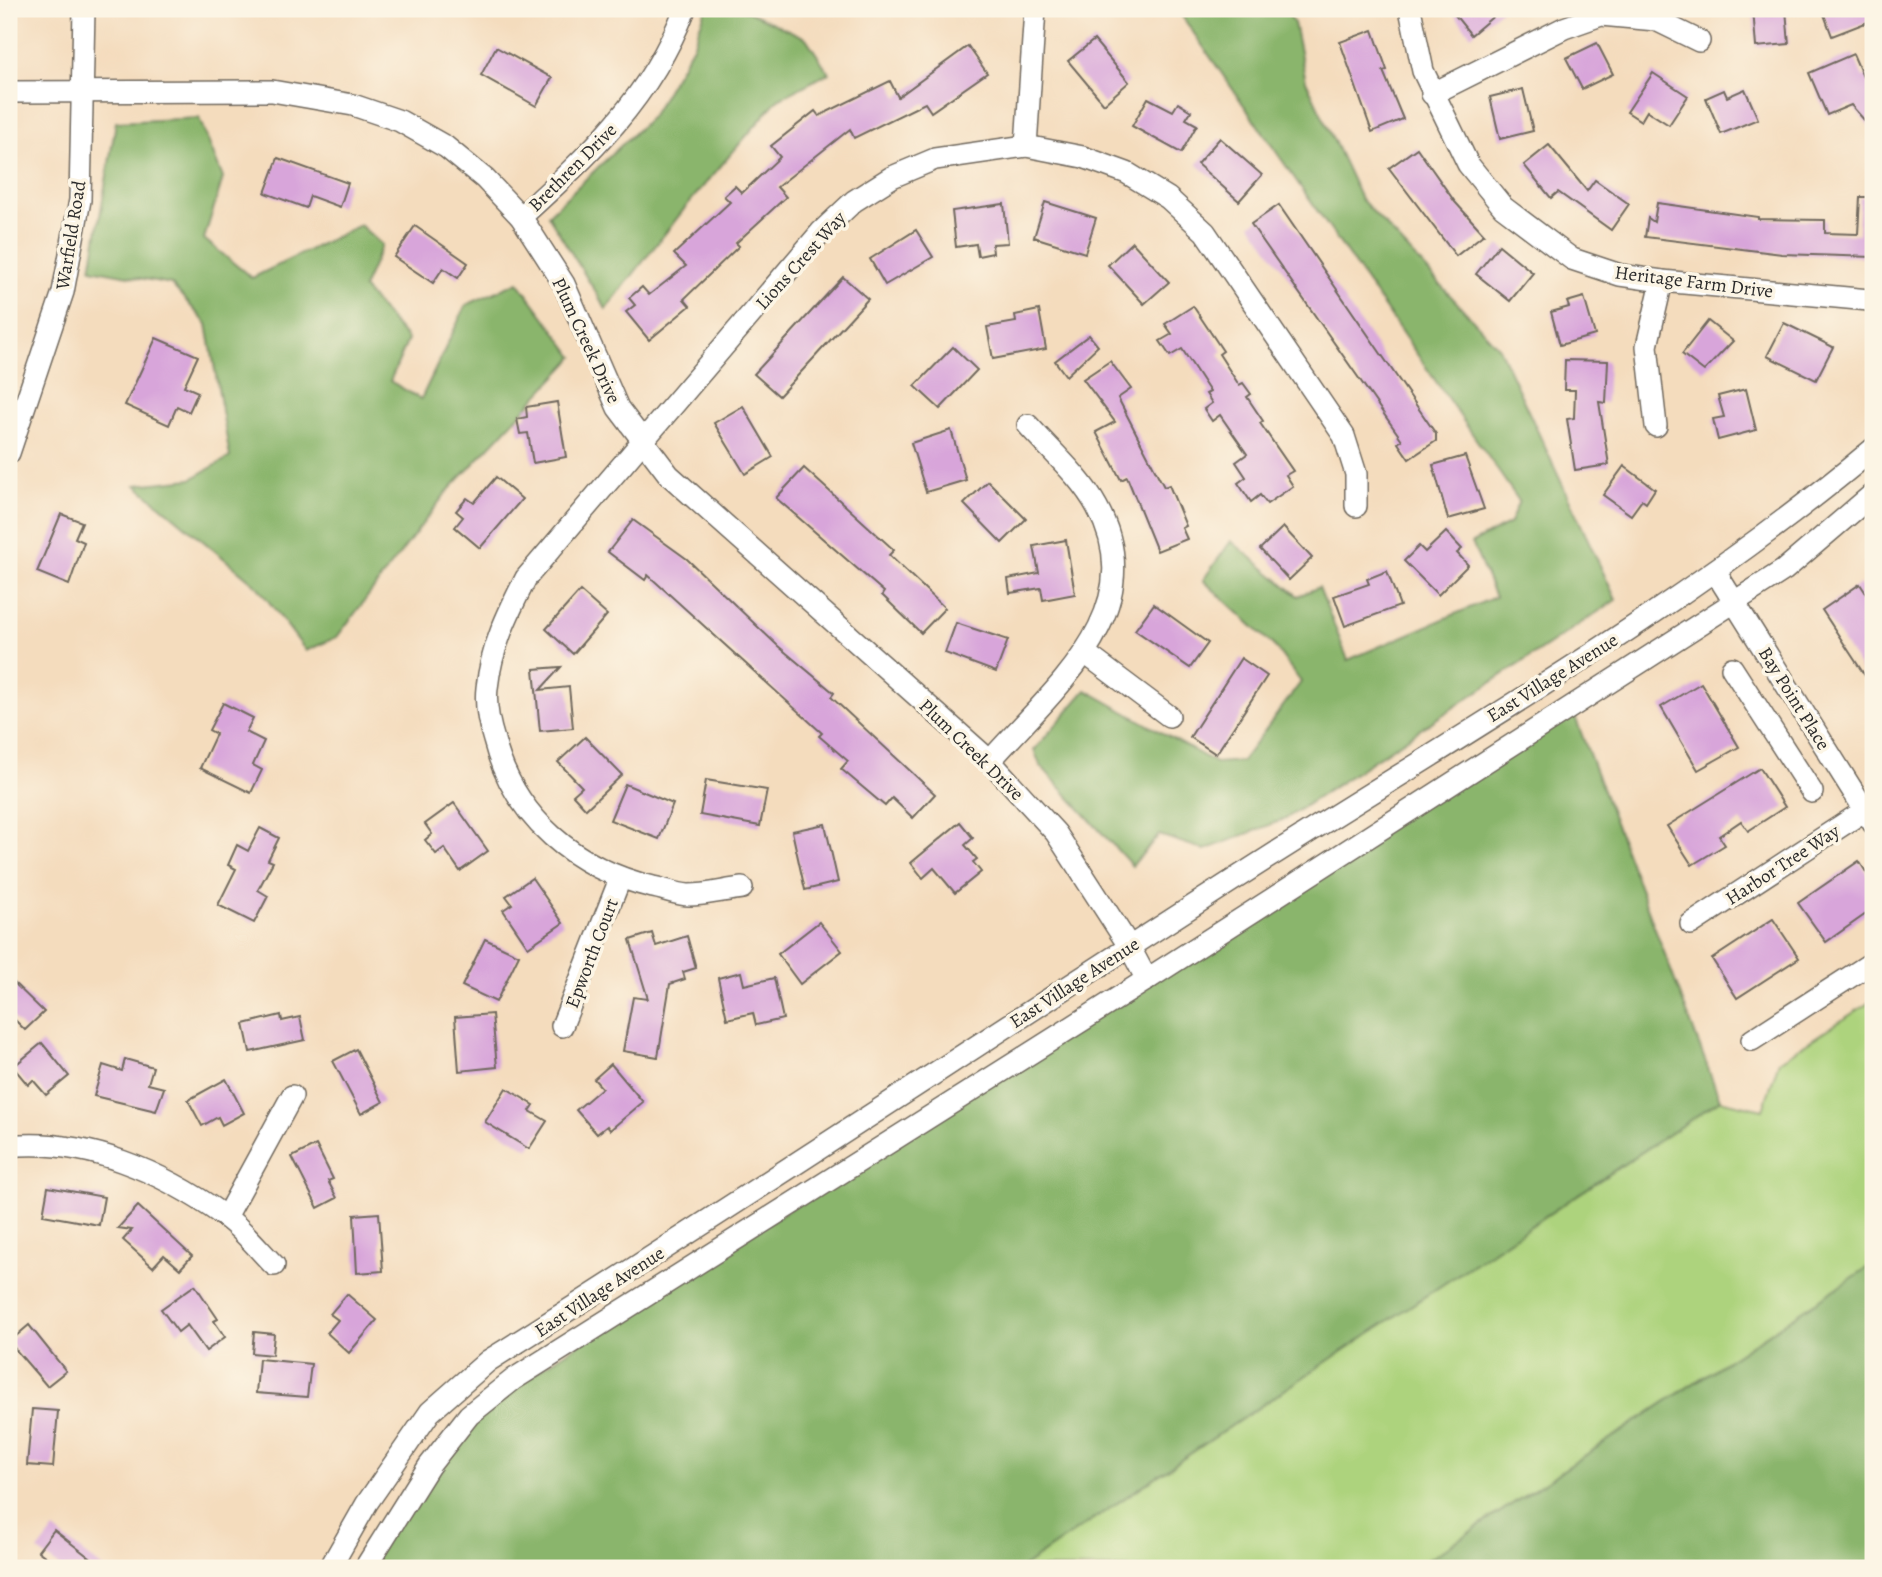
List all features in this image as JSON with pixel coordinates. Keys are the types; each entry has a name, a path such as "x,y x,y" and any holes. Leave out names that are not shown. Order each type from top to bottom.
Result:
{"street":[{"name":"Warfield Road","path":"9,453 63,292 80,200 84,9"},
{"name":"Brethren Drive","path":"521,217 599,145 653,77 685,9"},
{"path":"1026,146 1035,9"},
{"name":"Heritage Farm Drive","path":"1410,9 1423,71 1468,164 1503,207 1530,230 1572,259 1620,275 1869,300 1873,303"},
{"path":"1432,94 1564,27 1601,15 1656,20 1699,41"},
{"name":"Plum Creek Drive","path":"9,92 272,91 353,104 400,121 446,147 485,179 521,217 564,284 618,408 669,475 990,761 1056,833 1129,946 1147,980"},
{"name":"Lions Crest Way","path":"742,888 689,895 620,879 560,844 536,822 512,790 500,765 488,720 486,688 500,628 526,579 821,232 854,201 892,177 935,159 1026,146 1083,157 1127,173 1168,198 1206,232 1344,436 1356,474 1356,506"},
{"path":"1656,426 1647,346 1662,281"},
{"path":"990,761 1085,653 1099,633 1111,600 1113,544 1085,488 1028,425"},
{"name":"East Village Avenue","path":"330,1568 368,1503 430,1412 488,1361 1129,946 1716,573 1815,498 1873,449"},
{"name":"East Village Avenue","path":"365,1568 445,1445 469,1415 514,1379 1147,980 1784,570 1873,494"},
{"name":"Bay Point Place","path":"1716,573 1870,813"},
{"path":"1085,653 1169,716"},
{"path":"1732,668 1812,792"},
{"path":"1775,734 1806,716"},
{"name":"Harbor Tree Way","path":"1691,924 1870,813"},
{"name":"Epworth Court","path":"562,1026 620,879"},
{"path":"1752,1040 1873,962"},
{"path":"226,1217 292,1096"},
{"path":"9,1146 72,1149 126,1162 153,1172 226,1217 274,1265"}],"green space":[{"path":"706,9 742,9 806,38 829,73 778,99 689,203 606,309 548,215 651,117 693,46"},
{"path":"1177,9 1286,9 1294,23 1306,81 1361,199 1499,348 1616,600 1285,819 1205,850 1159,835 1132,866 1040,765 1034,750 1086,690 1216,763 1242,761 1301,682 1275,647 1203,580 1231,541 1298,596 1319,587 1348,660 1495,597 1472,543 1510,523 1519,501"},
{"path":"199,118 223,178 204,239 252,278 360,225 382,245 363,288 408,340 390,381 421,399 466,305 518,282 574,357 446,493 337,637 306,651 257,586 136,485 191,479 230,457 207,324 171,284 91,269 116,122"},
{"path":"1571,706 1720,1100 1021,1568 365,1568 469,1415"},
{"path":"1873,1000 1873,1264 1416,1568 1021,1568 1720,1100 1763,1110 1779,1061"},
{"path":"1873,1264 1873,1568 1416,1568"}],"building":[{"path":"1450,9 1502,9 1471,35"},
{"path":"1753,9 1786,10 1789,44 1756,47"},
{"path":"1822,9 1873,9 1873,20 1832,36"},
{"path":"1373,30 1387,70 1383,71 1403,119 1372,132 1340,42"},
{"path":"1094,40 1129,82 1104,104 1068,61"},
{"path":"1597,43 1613,74 1582,89 1566,58"},
{"path":"968,46 987,73 931,112 925,103 854,138 850,129 777,187 786,197 736,243 739,246 684,299 690,306 649,340 626,312 635,305 629,298 642,287 649,295 686,266 674,254 730,202 724,196 735,186 742,193 780,157 771,146 815,111 819,116 890,81 898,97"},
{"path":"496,47 552,78 536,106 481,75"},
{"path":"1853,54 1863,77 1867,75 1873,89 1873,130 1851,105 1827,115 1809,73"},
{"path":"1653,73 1688,96 1669,125 1647,111 1641,121 1627,112"},
{"path":"1523,89 1533,131 1500,139 1490,97"},
{"path":"1745,89 1758,119 1721,134 1706,98 1724,90 1727,97"},
{"path":"1148,98 1173,111 1178,103 1191,111 1186,119 1197,125 1181,153 1132,126"},
{"path":"1220,138 1262,175 1239,201 1197,164"},
{"path":"1549,145 1587,191 1595,180 1629,204 1611,230 1558,192 1551,198 1524,165"},
{"path":"1417,148 1455,202 1484,234 1456,256 1389,168"},
{"path":"278,158 348,183 340,207 310,196 306,208 265,193"},
{"path":"1860,197 1873,197 1873,257 1782,254 1645,237 1648,218 1654,222 1657,203 1758,219 1825,220 1825,233 1858,234"},
{"path":"1045,202 1096,218 1085,253 1034,237"},
{"path":"1004,204 1008,243 992,244 993,253 978,256 976,244 956,247 952,211"},
{"path":"1279,205 1436,434 1436,441 1409,459 1398,443 1402,440 1251,224"},
{"path":"415,226 468,263 458,278 443,268 433,283 394,257"},
{"path":"916,230 933,257 885,285 870,259"},
{"path":"1132,242 1169,282 1144,304 1108,265"},
{"path":"1499,245 1533,273 1510,301 1476,274"},
{"path":"843,277 868,299 779,396 754,374"},
{"path":"1584,297 1595,335 1560,345 1551,312 1569,307 1567,302"},
{"path":"1193,306 1223,351 1219,354 1239,385 1243,383 1251,394 1247,397 1263,421 1260,423 1293,471 1286,475 1293,486 1267,504 1260,495 1251,502 1238,483 1246,477 1236,462 1247,454 1220,415 1212,421 1204,409 1212,403 1206,394 1210,392 1182,349 1170,356 1160,341 1172,334 1165,324"},
{"path":"1039,310 1046,349 993,359 987,327 1016,322 1015,315"},
{"path":"1708,321 1733,341 1704,371 1682,354"},
{"path":"1784,323 1833,347 1816,380 1767,356"},
{"path":"1089,335 1098,346 1066,376 1055,361"},
{"path":"156,338 198,356 184,386 198,392 189,412 177,406 169,425 125,405"},
{"path":"953,347 977,370 940,409 915,386"},
{"path":"1565,360 1608,361 1606,403 1599,402 1609,465 1575,470 1567,419 1574,418 1575,390 1564,390"},
{"path":"1110,361 1131,389 1118,398 1164,487 1169,485 1186,526 1182,528 1187,539 1157,551 1127,477 1121,480 1096,432 1115,422 1083,379"},
{"path":"1746,389 1756,430 1718,440 1713,419 1724,417 1718,396"},
{"path":"557,402 566,457 533,463 528,433 520,434 517,419 527,417 526,407"},
{"path":"743,406 773,457 745,474 714,423"},
{"path":"951,430 966,480 926,492 911,443"},
{"path":"1465,456 1484,509 1448,519 1433,465"},
{"path":"1624,466 1655,489 1646,503 1642,500 1631,515 1603,495"},
{"path":"804,468 894,550 889,555 945,608 921,633 882,595 884,592 776,498"},
{"path":"496,477 522,499 480,548 455,527 463,517 456,511 467,498 474,503"},
{"path":"988,481 1026,519 1002,543 964,504"},
{"path":"61,514 82,522 75,538 84,542 69,585 37,572"},
{"path":"633,520 687,559 778,646 834,693 831,697 935,794 913,818 892,798 885,806 841,769 848,761 819,736 822,733 648,575 645,580 608,552"},
{"path":"1283,527 1312,558 1289,580 1260,549"},
{"path":"1446,532 1462,549 1457,553 1468,565 1438,595 1404,561 1419,546 1425,552"},
{"path":"1066,540 1075,594 1043,600 1041,588 1010,593 1008,579 1039,573 1034,546"},
{"path":"1387,571 1400,606 1345,626 1334,596 1369,584 1367,579"},
{"path":"1860,584 1873,604 1873,688 1822,610"},
{"path":"580,591 607,615 573,654 546,629"},
{"path":"1154,604 1208,643 1190,668 1135,630"},
{"path":"956,623 1008,640 996,672 945,653"},
{"path":"1241,658 1267,676 1216,754 1190,737"},
{"path":"561,667 540,690 569,687 573,728 540,731 534,669"},
{"path":"1701,683 1739,747 1698,770 1661,707"},
{"path":"223,703 253,718 246,732 264,741 253,765 262,770 251,793 200,768 216,734 209,730"},
{"path":"585,737 622,775 586,809 573,795 582,787 558,762"},
{"path":"1760,768 1785,807 1748,831 1741,821 1719,836 1725,845 1692,865 1667,826"},
{"path":"706,780 767,790 760,826 700,815"},
{"path":"625,784 673,804 659,839 610,820"},
{"path":"454,803 488,851 460,871 444,848 436,854 425,840 432,834 425,824"},
{"path":"960,822 973,838 965,845 977,859 973,862 981,872 955,893 934,868 923,878 911,863"},
{"path":"825,824 838,882 805,890 792,831"},
{"path":"260,828 279,838 268,860 273,862 258,890 268,896 254,923 218,905 236,869 228,865 237,845 248,851"},
{"path":"1859,861 1873,883 1873,909 1826,942 1798,903"},
{"path":"532,878 563,923 528,947 503,910 512,904 506,896"},
{"path":"1773,919 1799,958 1737,998 1712,959"},
{"path":"819,922 842,951 800,984 778,954"},
{"path":"652,933 656,946 687,936 696,968 683,972 685,979 670,984 658,1057 623,1051 633,997 648,999 630,940"},
{"path":"485,939 519,955 496,1002 462,986"},
{"path":"741,972 744,985 774,978 783,1019 756,1025 753,1013 727,1019 718,978"},
{"path":"9,978 44,1012 25,1030 9,1014"},
{"path":"492,1014 497,1067 459,1071 455,1017"},
{"path":"281,1015 282,1021 300,1017 305,1040 250,1052 244,1024"},
{"path":"42,1043 69,1076 46,1095 33,1080 28,1085 13,1067"},
{"path":"356,1049 383,1102 361,1114 333,1061"},
{"path":"125,1059 153,1067 148,1084 164,1088 156,1111 94,1096 103,1065 122,1071"},
{"path":"611,1064 643,1102 610,1130 607,1126 597,1134 576,1110 602,1088 594,1079"},
{"path":"226,1079 244,1113 222,1125 218,1117 202,1126 188,1100"},
{"path":"506,1088 534,1105 530,1111 547,1121 529,1149 485,1122"},
{"path":"316,1145 333,1179 328,1181 337,1198 318,1208 292,1157"},
{"path":"48,1187 104,1197 99,1225 43,1215"},
{"path":"138,1206 192,1256 180,1269 164,1255 153,1267 123,1240 132,1230 118,1228"},
{"path":"379,1213 383,1271 357,1273 354,1215"},
{"path":"195,1285 218,1319 214,1321 225,1337 206,1351 187,1325 178,1332 161,1309"},
{"path":"347,1294 377,1320 349,1353 327,1333 338,1320 330,1314"},
{"path":"29,1325 66,1371 47,1386 9,1342"},
{"path":"254,1332 274,1334 272,1355 252,1353"},
{"path":"259,1359 311,1364 307,1397 256,1393"},
{"path":"32,1409 58,1411 53,1467 27,1465"},
{"path":"54,1530 103,1568 61,1568 38,1551"}]}
